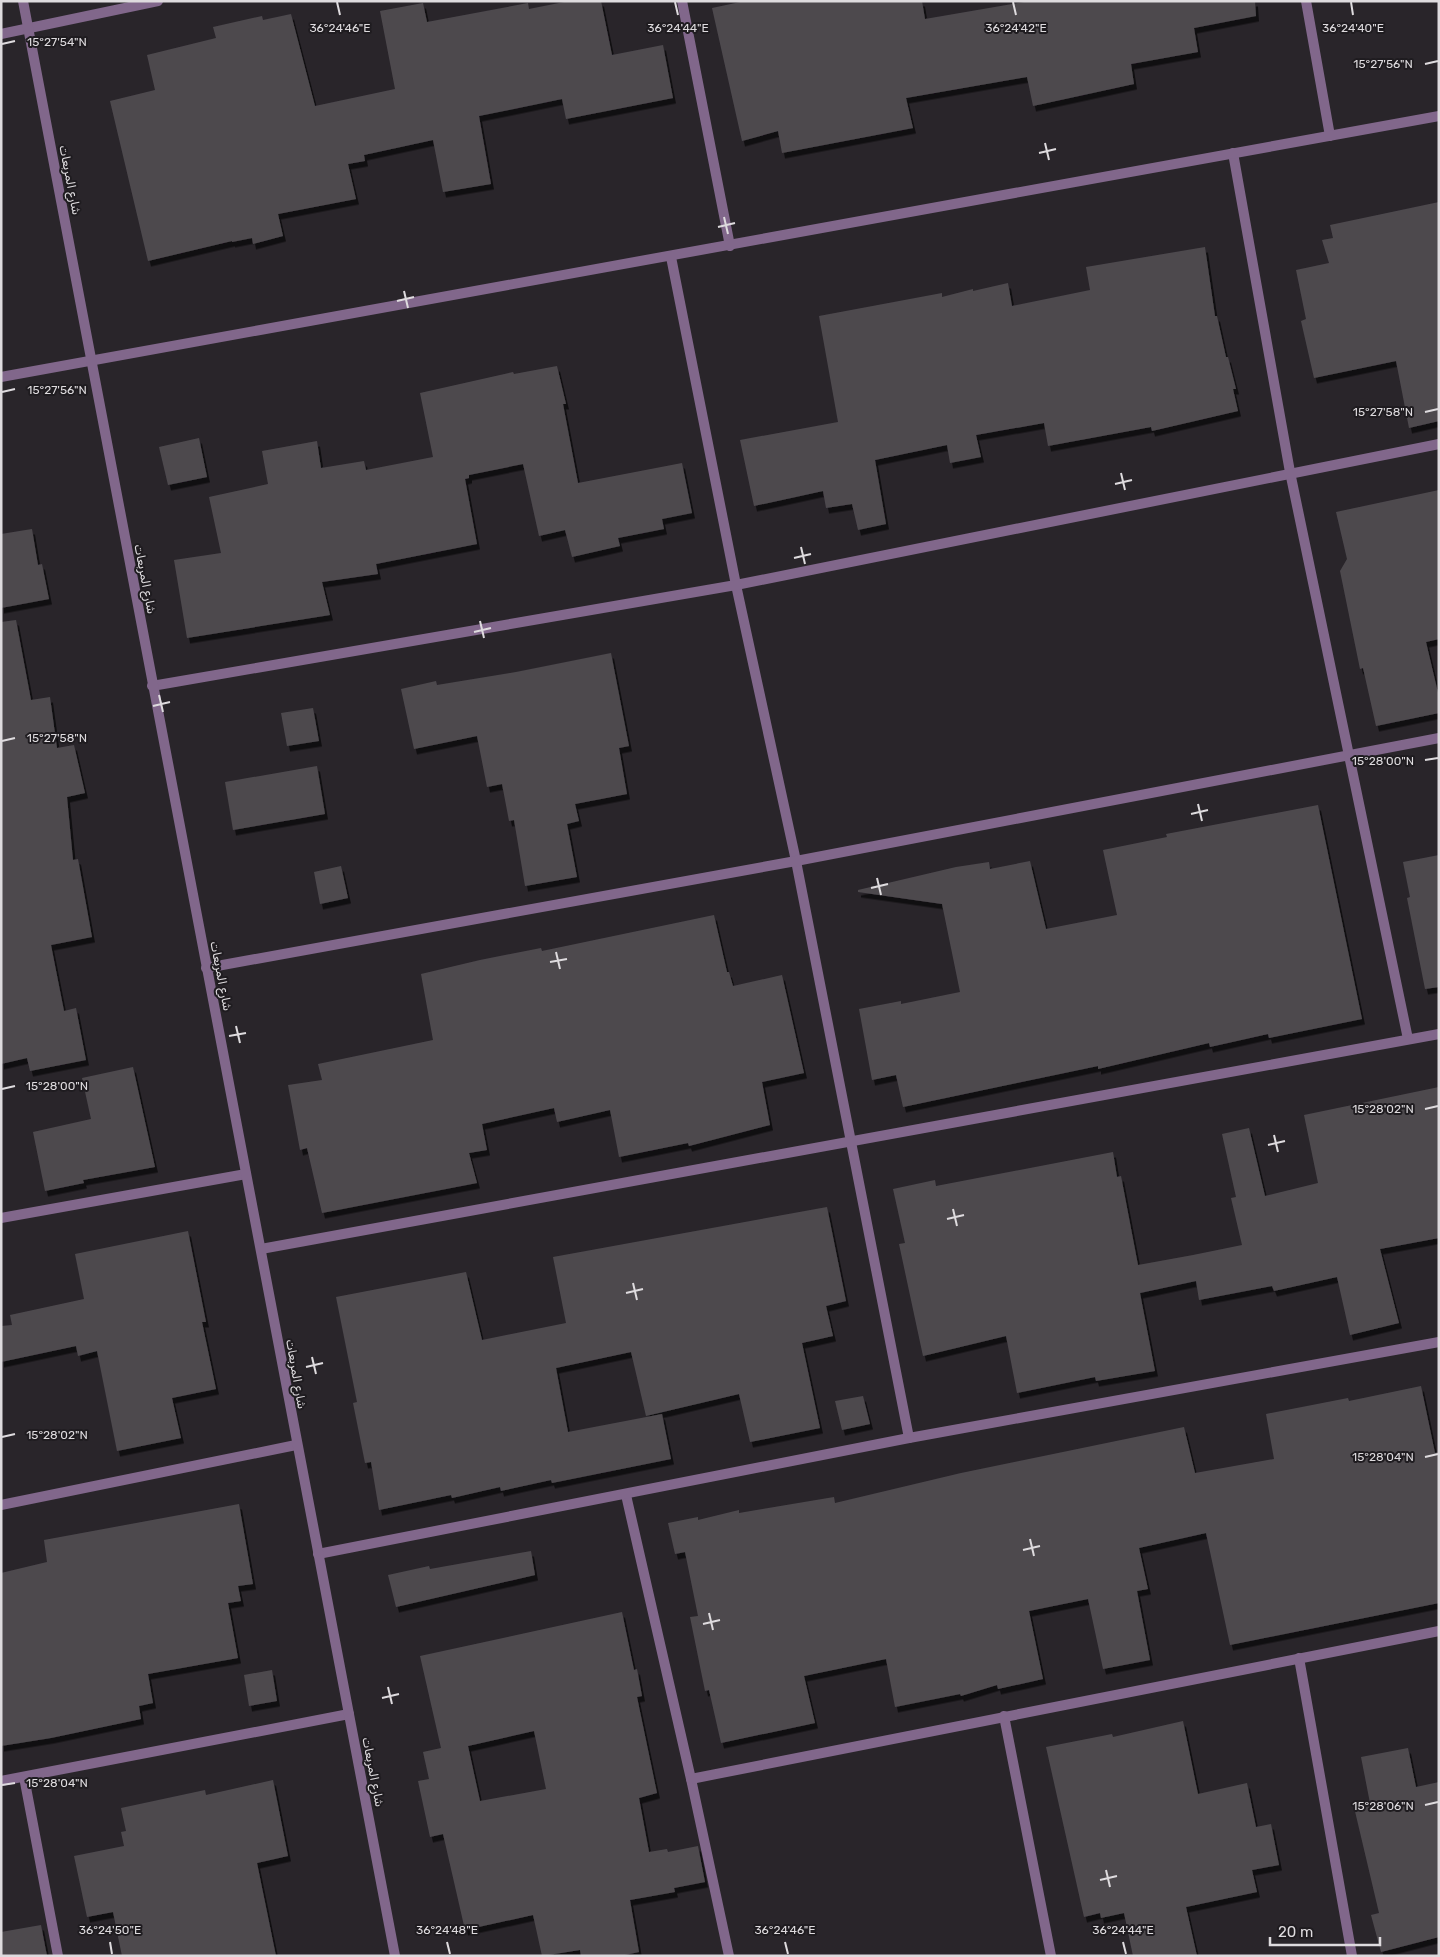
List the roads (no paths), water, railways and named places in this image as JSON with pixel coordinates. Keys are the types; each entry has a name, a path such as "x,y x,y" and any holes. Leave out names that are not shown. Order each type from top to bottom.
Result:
{"street":[{"name":"شارع المربعات","path":"23,1 152,686 261,1249 296,1445 395,1956"},
{"path":"1,34 158,1"},
{"path":"682,1 730,246"},
{"path":"1306,1 1330,136"},
{"path":"1,377 671,257 1439,116"},
{"path":"1233,153 1290,472 1408,1039"},
{"path":"671,257 736,585 796,861 909,1438"},
{"path":"152,686 736,585 1290,472 1439,444"},
{"path":"206,968 796,861 1439,738"},
{"path":"261,1249 1439,1034"},
{"path":"1,1218 246,1174"},
{"path":"318,1554 909,1438 1439,1342"},
{"path":"1,1505 296,1445"},
{"path":"626,1495 691,1779 729,1956"},
{"path":"691,1779 1439,1631"},
{"path":"1299,1658 1352,1956"},
{"path":"1,1781 349,1714"},
{"path":"1004,1716 1051,1956"},
{"path":"24,1777 58,1956"}]}
